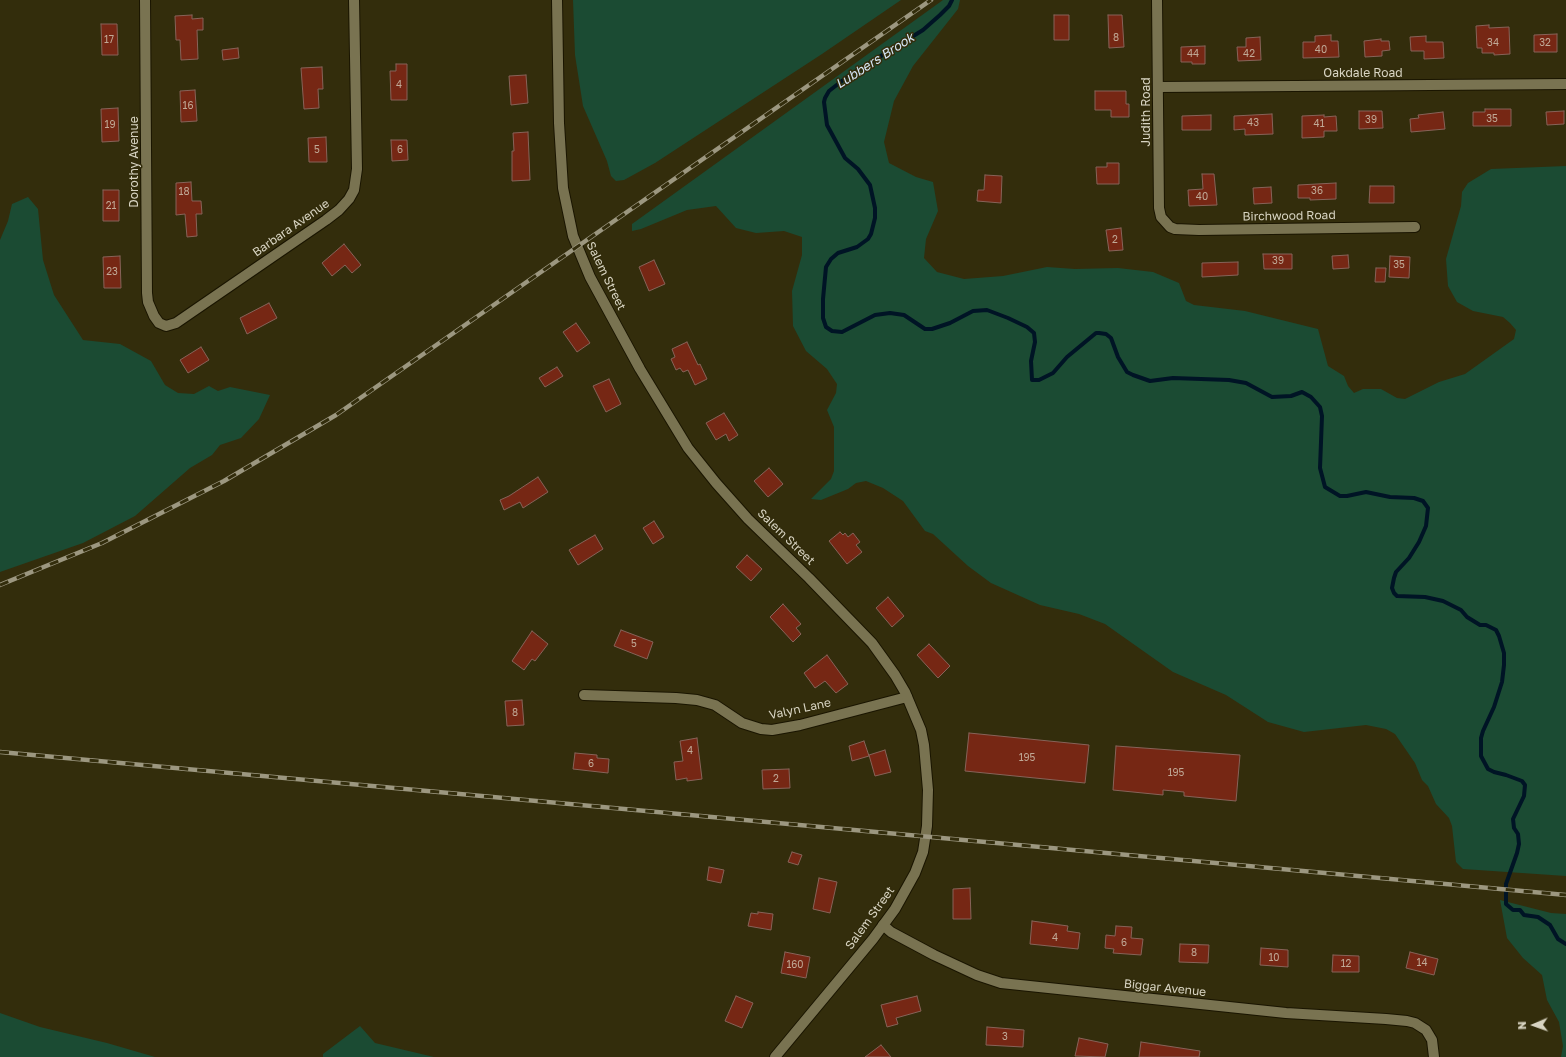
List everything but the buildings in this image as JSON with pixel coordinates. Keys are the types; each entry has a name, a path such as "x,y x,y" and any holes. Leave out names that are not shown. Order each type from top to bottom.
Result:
{"street":[{"name":"Dorothy Avenue","path":"145,0 147,293 150,307 157,321"},
{"name":"Barbara Avenue","path":"157,321 161,325 166,326 176,323 339,210 349,199 354,190 357,168 354,0"},
{"name":"Salem Street","path":"557,0 559,122 563,188 573,236 590,277 640,369 688,448 716,483 748,519 858,627 883,658 907,697 921,730 924,745 928,790 926,836 923,852 915,873 895,909 883,925 775,1057"},
{"name":"Judith Road","path":"1157,0 1159,208 1161,217 1165,223"},
{"name":"Oakdale Road","path":"1159,87 1566,84"},
{"name":"Birchwood Road","path":"1165,223 1175,229 1199,230 1415,228"},
{"name":"Valyn Lane","path":"584,695 669,697 697,700 715,705 742,723 761,729 772,730 800,725 907,697"},
{"name":"Biggar Avenue","path":"883,925 891,932 934,955 977,975 1001,983 1286,1013 1407,1021 1415,1023 1426,1030 1432,1040 1434,1057"}],"green space":[{"path":"573,0 901,0 822,54 655,163 624,180 616,181 611,176 607,161 583,106 575,55"},
{"path":"943,0 960,0 958,9 913,66 894,101 884,142 889,163 916,177 933,182 938,211 926,239 924,258 937,272 964,279 1003,276 1047,267 1075,269 1118,268 1153,272 1179,283 1186,301 1194,305 1245,311 1318,329 1328,366 1344,376 1348,386 1354,393 1363,389 1381,389 1397,398 1405,399 1439,382 1465,374 1514,339 1516,330 1503,317 1473,311 1457,302 1448,286 1446,259 1461,206 1462,192 1468,183 1491,169 1566,166 1566,876 1463,869 1456,862 1452,826 1449,818 1436,804 1428,786 1422,780 1415,763 1395,734 1386,729 1366,725 1304,732 1268,722 1226,695 1173,672 1105,624 1079,614 1040,605 991,583 968,566 933,534 925,531 903,501 883,488 866,481 856,483 848,489 821,500 811,499 831,479 834,471 834,427 827,410 836,393 837,384 827,369 806,351 793,326 792,291 802,255 802,237 784,231 756,233 736,228 716,206 687,210 641,229 632,231 632,224"},
{"path":"28,197 38,209 43,260 54,295 83,340 120,344 151,361 165,385 178,393 194,394 209,386 218,391 230,387 270,395 259,419 241,438 220,445 212,455 190,468 135,516 83,543 0,572 0,240 8,221 12,204"},
{"path":"1500,900 1551,913 1566,914 1566,1057 1561,1057 1563,1046 1559,1022 1547,1000 1542,975 1523,958 1507,938"},
{"path":"0,1013 40,1027 107,1043 155,1057 0,1057"},
{"path":"360,1026 375,1043 434,1057 323,1057 323,1054"}],"waterway":[{"name":"Lubbers Brook","path":"952,0 949,6 923,30 847,77 829,91 825,98 824,102 827,125 845,158 858,169 870,185 875,208 875,218 871,234 868,239 857,247 838,253 831,259 826,267 823,299 823,318 826,327 832,331 842,332 875,315 890,313 904,315 925,329 932,329 950,323 973,311 987,310 1027,327 1034,333 1035,342 1031,361 1032,380 1039,380 1053,373 1067,357 1096,333 1099,333 1106,334 1111,338 1118,357 1127,372 1150,381 1173,378 1229,380 1246,383 1272,397 1291,396 1302,392 1311,397 1320,407 1322,416 1320,468 1325,487 1340,496 1366,492 1390,497 1414,498 1423,501 1428,508 1426,526 1419,542 1409,558 1396,572 1392,588 1394,593 1397,596 1425,597 1443,601 1461,610 1467,617 1480,625 1486,625 1496,630 1499,636 1504,653 1502,682 1494,707 1481,738 1481,756 1488,769 1522,781 1525,785 1524,796 1513,819 1514,828 1518,834 1519,844 1506,884 1506,904 1513,910 1520,910 1524,915 1538,917 1550,925 1558,939 1566,944"}],"railway":[{"path":"0,585 102,543 224,481 336,415 931,0"},
{"path":"0,752 1566,895"}]}
